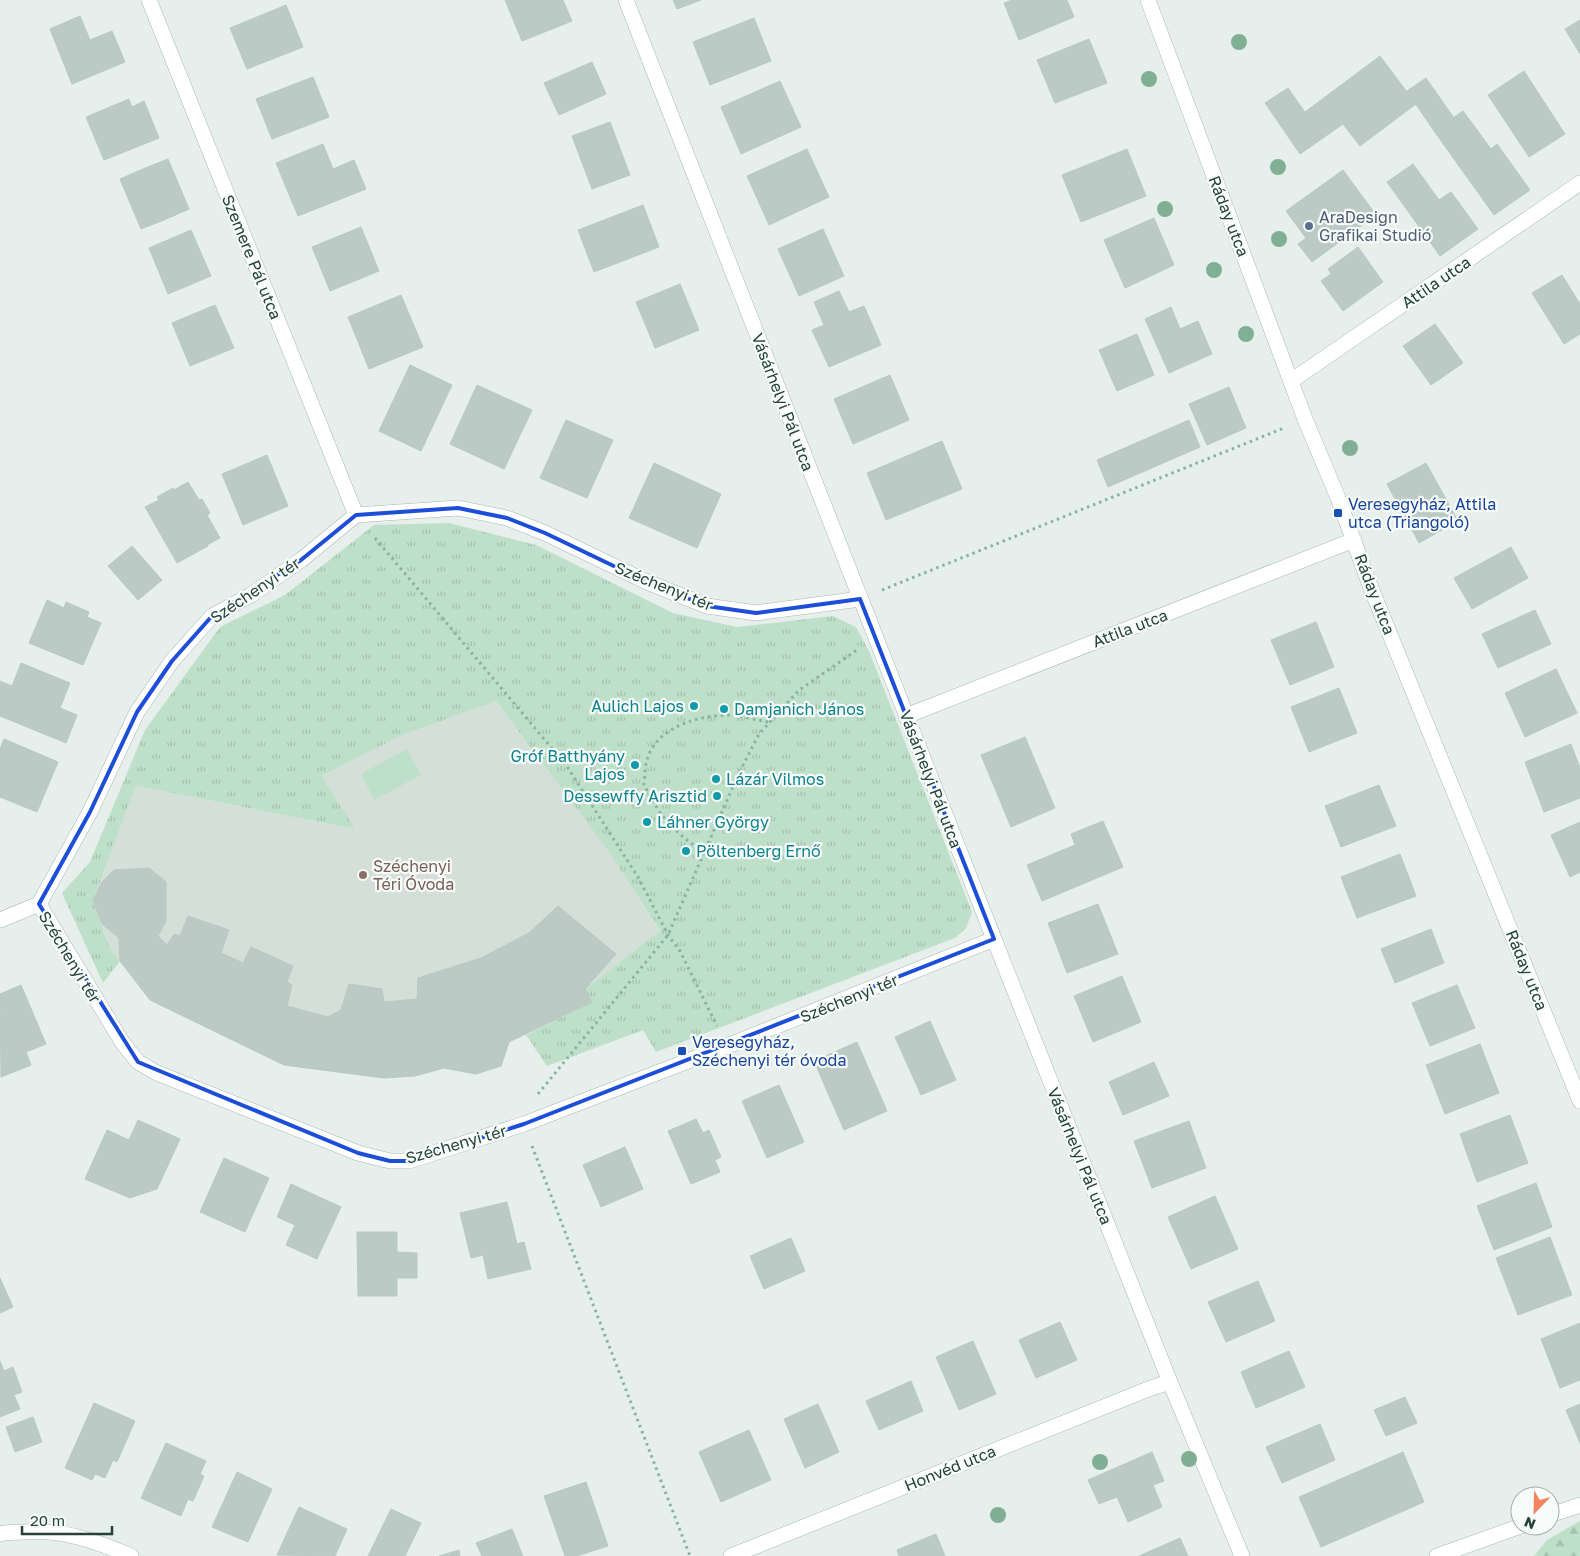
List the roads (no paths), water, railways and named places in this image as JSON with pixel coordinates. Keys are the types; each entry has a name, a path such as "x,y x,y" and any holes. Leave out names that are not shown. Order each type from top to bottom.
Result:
{"street":[{"name":"Szemere Pál utca","path":"148,0 356,515"},
{"name":"Vásárhelyi Pál utca","path":"626,0 994,939 1170,1382 1242,1556"},
{"name":"Ráday utca","path":"1148,0 1305,419 1354,540 1371,588 1580,1100"},
{"name":"Attila utca","path":"1291,381 1580,183"},
{"name":"Széchenyi tér","path":"860,599 756,613 707,606 648,582 545,532 506,518 458,508 356,515 301,560 251,595 212,616 172,661 136,712 90,812 39,904 122,1042 138,1062 157,1073 358,1153 390,1161 409,1161 524,1124 727,1046 994,939"},
{"name":"Attila utca","path":"906,716 1354,540"},
{"path":"0,920 39,904"},
{"name":"Honvéd utca","path":"731,1556 1170,1382"},
{"path":"1560,1512 1580,1505"},
{"path":"0,1534 44,1530 100,1542 132,1556"},
{"path":"1437,1556 1510,1530"}],"place":[{"name":"AraDesign Grafikai Studió","path":"1309,226"},
{"name":"Veresegyház, Attila utca (Triangoló)","path":"1338,513"},
{"name":"Aulich Lajos","path":"694,706"},
{"name":"Damjanich János","path":"724,709"},
{"name":"Gróf Batthyány Lajos","path":"635,765"},
{"name":"Lázár Vilmos","path":"716,779"},
{"name":"Dessewffy Arisztid","path":"717,796"},
{"name":"Láhner György","path":"647,822"},
{"name":"Pöltenberg Ernő","path":"686,851"},
{"name":"Széchenyi Téri Óvoda","path":"363,875"},
{"name":"Veresegyház, Széchenyi tér óvoda","path":"682,1051"}]}
